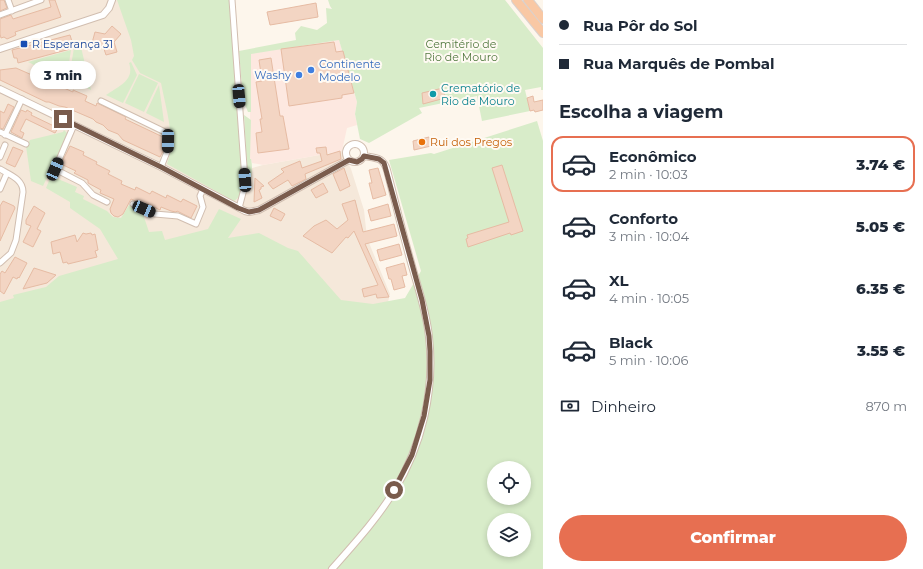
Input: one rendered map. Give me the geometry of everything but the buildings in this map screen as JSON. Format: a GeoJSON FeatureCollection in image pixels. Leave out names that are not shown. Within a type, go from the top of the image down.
{"type":"FeatureCollection","features":[{"type":"Feature","properties":{"kind":"highway"},"geometry":{"type":"LineString","coordinates":[[516,0],[543,33]]}},
{"type":"Feature","properties":{"kind":"highway"},"geometry":{"type":"LineString","coordinates":[[528,0],[543,19]]}},
{"type":"Feature","properties":{"kind":"street"},"geometry":{"type":"LineString","coordinates":[[8,0],[12,11]]}},
{"type":"Feature","properties":{"kind":"street"},"geometry":{"type":"LineString","coordinates":[[0,15],[41,0]]}},
{"type":"Feature","properties":{"kind":"street"},"geometry":{"type":"LineString","coordinates":[[0,49],[103,15],[109,8],[112,0]]}},
{"type":"Feature","properties":{"kind":"street"},"geometry":{"type":"LineString","coordinates":[[232,0],[245,180],[243,194],[238,208]]}},
{"type":"Feature","properties":{"kind":"street"},"geometry":{"type":"LineString","coordinates":[[0,89],[161,167],[238,208],[249,212],[259,210],[349,160],[357,162],[364,156]]}},
{"type":"Feature","properties":{"kind":"street"},"geometry":{"type":"LineString","coordinates":[[22,99],[3,134],[26,144]]}},
{"type":"Feature","properties":{"kind":"street"},"geometry":{"type":"LineString","coordinates":[[101,101],[167,134],[167,152],[161,167]]}},
{"type":"Feature","properties":{"kind":"street"},"geometry":{"type":"LineString","coordinates":[[74,125],[55,169],[82,183],[93,195],[107,202]]}},
{"type":"Feature","properties":{"kind":"street"},"geometry":{"type":"LineString","coordinates":[[349,160],[346,152],[349,147],[354,144],[362,147],[364,156]]}},
{"type":"Feature","properties":{"kind":"street"},"geometry":{"type":"LineString","coordinates":[[0,157],[6,146]]}},
{"type":"Feature","properties":{"kind":"street"},"geometry":{"type":"LineString","coordinates":[[332,569],[379,512],[401,479],[419,436],[426,410],[430,380],[430,351],[426,319],[387,170],[381,160],[364,156]]}},
{"type":"Feature","properties":{"kind":"street"},"geometry":{"type":"LineString","coordinates":[[0,170],[20,182],[23,186],[15,245],[10,254],[0,263]]}},
{"type":"Feature","properties":{"kind":"street"},"geometry":{"type":"LineString","coordinates":[[0,189],[7,173]]}},
{"type":"Feature","properties":{"kind":"street"},"geometry":{"type":"LineString","coordinates":[[133,204],[155,214],[178,216],[196,224],[203,207],[200,196],[203,189]]}},
{"type":"Feature","properties":{"kind":"shaded area"},"geometry":{"type":"Polygon","coordinates":[[[0,0],[123,0],[231,174],[263,165],[342,151],[351,169],[364,210],[367,238],[390,294],[387,306],[0,385],[0,0]]]}},
{"type":"Feature","properties":{"kind":"shaded area"},"geometry":{"type":"Polygon","coordinates":[[[339,40],[357,102],[355,114],[357,125],[347,128],[342,151],[263,165],[252,163],[250,159],[250,53],[339,40]]]}},
{"type":"Feature","properties":{"kind":"green space"},"geometry":{"type":"Polygon","coordinates":[[[117,0],[230,0],[243,184],[238,198],[234,201],[167,164],[171,144],[169,124],[161,83],[140,73],[132,60],[134,56],[131,40],[117,0]]]}},
{"type":"Feature","properties":{"kind":"green space","name":"Cemitério de Rio de Mouro"},"geometry":{"type":"Polygon","coordinates":[[[328,0],[505,0],[543,48],[543,90],[541,90],[541,87],[525,90],[530,111],[482,121],[477,96],[419,108],[422,113],[369,143],[360,139],[355,114],[357,102],[339,40],[251,54],[251,112],[248,112],[243,100],[239,51],[296,40],[295,33],[301,26],[317,30],[327,23],[326,8],[332,9],[328,0]]]}},
{"type":"Feature","properties":{"kind":"green space"},"geometry":{"type":"Polygon","coordinates":[[[81,47],[91,90],[73,81],[71,84],[68,83],[74,48],[81,47]]]}},
{"type":"Feature","properties":{"kind":"green space"},"geometry":{"type":"Polygon","coordinates":[[[71,50],[66,82],[28,62],[71,50]]]}},
{"type":"Feature","properties":{"kind":"green space"},"geometry":{"type":"Polygon","coordinates":[[[131,62],[137,75],[123,103],[106,95],[125,82],[130,74],[129,63],[131,62]]]}},
{"type":"Feature","properties":{"kind":"green space"},"geometry":{"type":"Polygon","coordinates":[[[139,74],[158,83],[144,112],[125,103],[139,74]]]}},
{"type":"Feature","properties":{"kind":"green space"},"geometry":{"type":"Polygon","coordinates":[[[159,85],[164,122],[146,113],[159,85]]]}},
{"type":"Feature","properties":{"kind":"green space"},"geometry":{"type":"Polygon","coordinates":[[[244,115],[251,120],[250,159],[252,169],[248,186],[244,115]]]}},
{"type":"Feature","properties":{"kind":"green space"},"geometry":{"type":"Polygon","coordinates":[[[537,121],[543,141],[543,569],[0,569],[0,302],[14,298],[13,295],[46,287],[59,276],[118,259],[100,229],[70,208],[70,202],[46,188],[51,176],[77,187],[75,192],[84,196],[83,199],[107,211],[113,217],[121,218],[129,205],[142,211],[149,232],[162,231],[165,240],[208,229],[219,209],[241,219],[228,238],[259,233],[288,248],[298,251],[341,300],[373,304],[405,298],[421,271],[389,160],[431,153],[434,154],[537,121]]]}},
{"type":"Feature","properties":{"kind":"green space"},"geometry":{"type":"Polygon","coordinates":[[[64,130],[68,134],[43,186],[31,181],[26,146],[30,140],[63,132],[64,130]]]}},
{"type":"Feature","properties":{"kind":"place","name":"R Esperança 31"},"geometry":{"type":"Point","coordinates":[24,44]}},
{"type":"Feature","properties":{"kind":"place","name":"Continente Modelo"},"geometry":{"type":"Point","coordinates":[311,70]}},
{"type":"Feature","properties":{"kind":"place","name":"Washy"},"geometry":{"type":"Point","coordinates":[299,75]}},
{"type":"Feature","properties":{"kind":"place","name":"Crematório de Rio de Mouro"},"geometry":{"type":"Point","coordinates":[433,94]}},
{"type":"Feature","properties":{"kind":"place","name":"Rui dos Pregos"},"geometry":{"type":"Point","coordinates":[422,142]}},
{"type":"Feature","properties":{"kind":"route"},"geometry":{"type":"LineString","coordinates":[[63,119],[161,167],[238,208],[249,212],[259,210],[349,160],[357,162],[364,156],[379,159],[385,164],[422,300],[429,336],[430,351],[430,380],[428,397],[419,436],[407,467],[394,490]]}}]}
